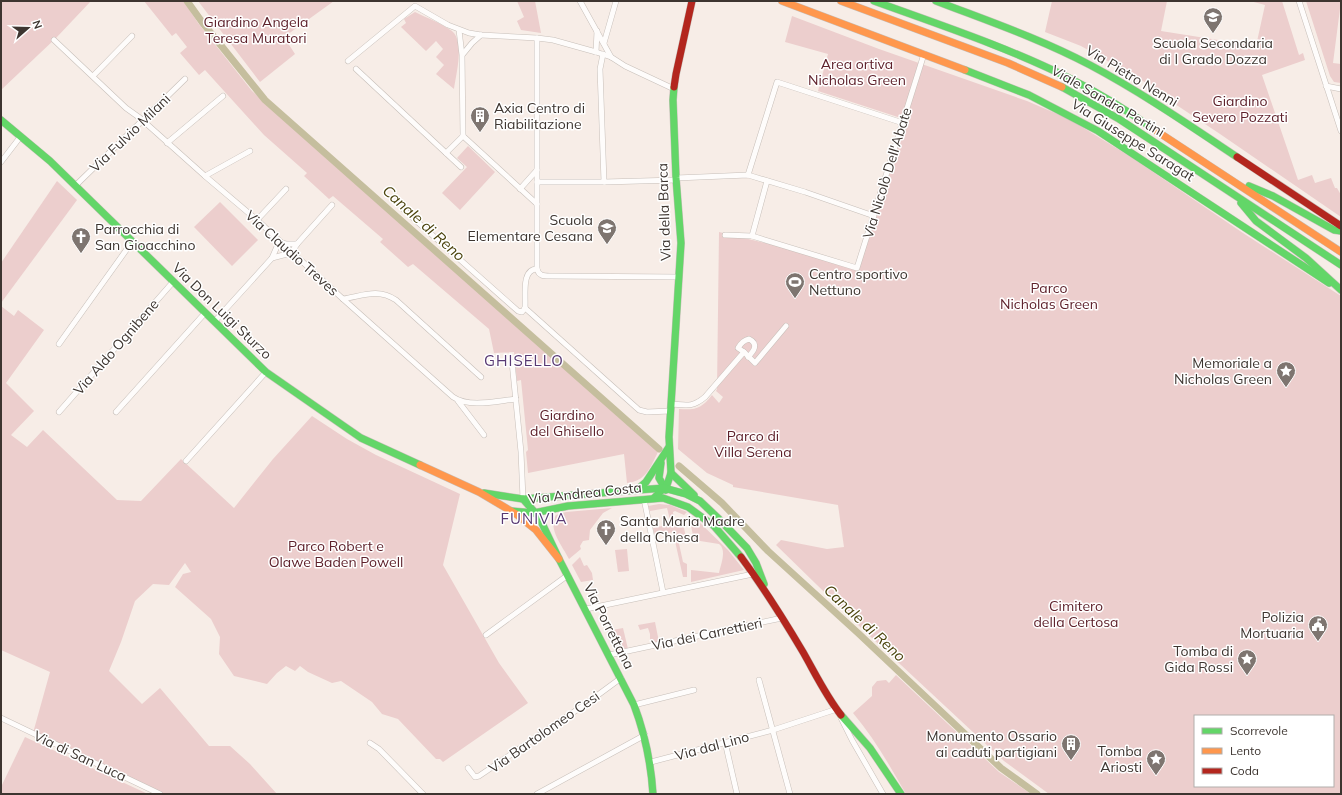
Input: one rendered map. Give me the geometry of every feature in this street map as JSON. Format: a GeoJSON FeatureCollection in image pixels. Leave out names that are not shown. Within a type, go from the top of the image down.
{"type":"FeatureCollection","features":[{"type":"Feature","properties":{"kind":"main road","name":"Via della Barca"},"geometry":{"type":"LineString","coordinates":[[654,498],[669,481],[671,473],[669,447],[670,408],[680,236],[673,114],[674,89],[692,1]]}},
{"type":"Feature","properties":{"kind":"main road","name":"Via Giuseppe Saragat"},"geometry":{"type":"LineString","coordinates":[[782,1],[1029,95],[1063,112],[1098,131],[1341,290]]}},
{"type":"Feature","properties":{"kind":"main road","name":"Viale Sandro Pertini"},"geometry":{"type":"LineString","coordinates":[[841,1],[1008,63],[1064,88],[1119,119],[1341,265]]}},
{"type":"Feature","properties":{"kind":"main road","name":"Viale Sandro Pertini"},"geometry":{"type":"LineString","coordinates":[[874,1],[1029,60],[1069,78],[1113,102],[1341,252]]}},
{"type":"Feature","properties":{"kind":"main road","name":"Via Pietro Nenni"},"geometry":{"type":"LineString","coordinates":[[936,1],[1028,35],[1089,64],[1122,82],[1341,226]]}},
{"type":"Feature","properties":{"kind":"main road"},"geometry":{"type":"LineString","coordinates":[[1,120],[22,136]]}},
{"type":"Feature","properties":{"kind":"main road","name":"Via Don Luigi Sturzo"},"geometry":{"type":"LineString","coordinates":[[22,136],[50,161],[266,372],[361,438],[479,492],[509,510]]}},
{"type":"Feature","properties":{"kind":"main road"},"geometry":{"type":"LineString","coordinates":[[1232,180],[1273,196],[1334,230],[1341,231]]}},
{"type":"Feature","properties":{"kind":"main road"},"geometry":{"type":"LineString","coordinates":[[1232,194],[1256,221],[1306,258],[1341,290]]}},
{"type":"Feature","properties":{"kind":"main road","name":"Via della Barca"},"geometry":{"type":"LineString","coordinates":[[638,490],[646,482],[669,447]]}},
{"type":"Feature","properties":{"kind":"main road","name":"Via della Barca"},"geometry":{"type":"LineString","coordinates":[[662,459],[658,478],[672,499]]}},
{"type":"Feature","properties":{"kind":"main road"},"geometry":{"type":"LineString","coordinates":[[671,473],[700,501]]}},
{"type":"Feature","properties":{"kind":"main road","name":"Via Andrea Costa"},"geometry":{"type":"LineString","coordinates":[[523,499],[664,488],[686,494],[700,501],[747,548],[756,563],[768,594]]}},
{"type":"Feature","properties":{"kind":"main road","name":"Via Don Luigi Sturzo"},"geometry":{"type":"LineString","coordinates":[[479,492],[523,499]]}},
{"type":"Feature","properties":{"kind":"main road","name":"Via Andrea Costa"},"geometry":{"type":"LineString","coordinates":[[509,510],[529,514],[568,506],[654,498],[672,499],[688,505],[736,550],[768,594],[837,710],[876,755],[900,793]]}},
{"type":"Feature","properties":{"kind":"main road","name":"Via Porrettana"},"geometry":{"type":"LineString","coordinates":[[523,499],[537,513],[544,524],[559,559],[634,704],[645,735],[651,762],[653,794]]}},
{"type":"Feature","properties":{"kind":"main road","name":"Via Porrettana"},"geometry":{"type":"LineString","coordinates":[[509,510],[526,521],[536,530],[559,559]]}},
{"type":"Feature","properties":{"kind":"street"},"geometry":{"type":"LineString","coordinates":[[580,1],[598,30],[611,57]]}},
{"type":"Feature","properties":{"kind":"street"},"geometry":{"type":"LineString","coordinates":[[604,43],[616,1]]}},
{"type":"Feature","properties":{"kind":"street"},"geometry":{"type":"LineString","coordinates":[[1299,1],[1341,131]]}},
{"type":"Feature","properties":{"kind":"street"},"geometry":{"type":"LineString","coordinates":[[348,61],[415,6],[459,30],[481,35],[553,40],[603,54],[674,89]]}},
{"type":"Feature","properties":{"kind":"street"},"geometry":{"type":"LineString","coordinates":[[598,30],[603,31],[609,27]]}},
{"type":"Feature","properties":{"kind":"street"},"geometry":{"type":"LineString","coordinates":[[446,153],[463,136],[462,55],[459,30]]}},
{"type":"Feature","properties":{"kind":"street"},"geometry":{"type":"LineString","coordinates":[[596,52],[598,30]]}},
{"type":"Feature","properties":{"kind":"street"},"geometry":{"type":"LineString","coordinates":[[462,55],[481,35]]}},
{"type":"Feature","properties":{"kind":"street"},"geometry":{"type":"LineString","coordinates":[[93,76],[132,36]]}},
{"type":"Feature","properties":{"kind":"street"},"geometry":{"type":"LineString","coordinates":[[537,38],[537,269],[541,275],[550,276],[678,277]]}},
{"type":"Feature","properties":{"kind":"street","name":"Via Claudio Treves"},"geometry":{"type":"LineString","coordinates":[[54,40],[126,108],[142,120],[257,220],[343,300],[458,400],[484,435]]}},
{"type":"Feature","properties":{"kind":"street"},"geometry":{"type":"LineString","coordinates":[[603,54],[600,68],[604,182]]}},
{"type":"Feature","properties":{"kind":"street","name":"Via Nicolò Dell'Abate"},"geometry":{"type":"LineString","coordinates":[[752,236],[857,268],[924,54]]}},
{"type":"Feature","properties":{"kind":"street"},"geometry":{"type":"LineString","coordinates":[[356,69],[461,167]]}},
{"type":"Feature","properties":{"kind":"street","name":"Via Fulvio Milani"},"geometry":{"type":"LineString","coordinates":[[75,186],[185,79]]}},
{"type":"Feature","properties":{"kind":"street"},"geometry":{"type":"LineString","coordinates":[[748,175],[777,82],[903,123]]}},
{"type":"Feature","properties":{"kind":"street"},"geometry":{"type":"LineString","coordinates":[[1326,86],[1341,88]]}},
{"type":"Feature","properties":{"kind":"street"},"geometry":{"type":"LineString","coordinates":[[167,143],[223,96]]}},
{"type":"Feature","properties":{"kind":"street"},"geometry":{"type":"LineString","coordinates":[[1,162],[22,136]]}},
{"type":"Feature","properties":{"kind":"street"},"geometry":{"type":"LineString","coordinates":[[463,136],[537,204]]}},
{"type":"Feature","properties":{"kind":"street"},"geometry":{"type":"LineString","coordinates":[[205,176],[250,151]]}},
{"type":"Feature","properties":{"kind":"street"},"geometry":{"type":"LineString","coordinates":[[520,189],[537,170]]}},
{"type":"Feature","properties":{"kind":"street"},"geometry":{"type":"LineString","coordinates":[[538,182],[604,182],[748,175],[874,216]]}},
{"type":"Feature","properties":{"kind":"street"},"geometry":{"type":"LineString","coordinates":[[725,235],[752,236],[767,181]]}},
{"type":"Feature","properties":{"kind":"street"},"geometry":{"type":"LineString","coordinates":[[257,220],[286,189]]}},
{"type":"Feature","properties":{"kind":"street"},"geometry":{"type":"LineString","coordinates":[[272,258],[291,253],[297,244],[332,205]]}},
{"type":"Feature","properties":{"kind":"street"},"geometry":{"type":"LineString","coordinates":[[404,210],[519,312],[524,312],[525,308],[526,277],[530,271],[537,269]]}},
{"type":"Feature","properties":{"kind":"street"},"geometry":{"type":"LineString","coordinates":[[59,344],[132,242]]}},
{"type":"Feature","properties":{"kind":"street"},"geometry":{"type":"LineString","coordinates":[[214,322],[272,258],[280,242],[286,244],[297,244]]}},
{"type":"Feature","properties":{"kind":"street","name":"Via Aldo Ognibene"},"geometry":{"type":"LineString","coordinates":[[59,412],[173,282]]}},
{"type":"Feature","properties":{"kind":"street"},"geometry":{"type":"LineString","coordinates":[[343,300],[379,292],[388,295],[396,300],[481,377]]}},
{"type":"Feature","properties":{"kind":"street"},"geometry":{"type":"LineString","coordinates":[[525,308],[639,410],[647,412],[698,403],[744,352]]}},
{"type":"Feature","properties":{"kind":"street"},"geometry":{"type":"LineString","coordinates":[[116,412],[205,313]]}},
{"type":"Feature","properties":{"kind":"street"},"geometry":{"type":"LineString","coordinates":[[748,357],[755,349],[755,345],[754,342],[749,339],[746,340],[738,348],[744,352],[748,357],[755,363],[786,326]]}},
{"type":"Feature","properties":{"kind":"street"},"geometry":{"type":"LineString","coordinates":[[512,362],[522,460],[523,499]]}},
{"type":"Feature","properties":{"kind":"street","name":"Via Don Luigi Sturzo"},"geometry":{"type":"LineString","coordinates":[[186,461],[266,372]]}},
{"type":"Feature","properties":{"kind":"street"},"geometry":{"type":"LineString","coordinates":[[458,400],[471,403],[516,399]]}},
{"type":"Feature","properties":{"kind":"street"},"geometry":{"type":"LineString","coordinates":[[644,499],[663,592]]}},
{"type":"Feature","properties":{"kind":"street"},"geometry":{"type":"LineString","coordinates":[[586,609],[753,574]]}},
{"type":"Feature","properties":{"kind":"street"},"geometry":{"type":"LineString","coordinates":[[486,635],[568,575]]}},
{"type":"Feature","properties":{"kind":"street","name":"Via dei Carrettieri"},"geometry":{"type":"LineString","coordinates":[[609,655],[782,618]]}},
{"type":"Feature","properties":{"kind":"street","name":"Via Bartolomeo Cesi"},"geometry":{"type":"LineString","coordinates":[[468,768],[475,777],[479,776],[587,703],[621,678]]}},
{"type":"Feature","properties":{"kind":"street"},"geometry":{"type":"LineString","coordinates":[[759,680],[790,794]]}},
{"type":"Feature","properties":{"kind":"street"},"geometry":{"type":"LineString","coordinates":[[634,704],[694,690]]}},
{"type":"Feature","properties":{"kind":"street","name":"Via dal Lino"},"geometry":{"type":"LineString","coordinates":[[651,762],[773,730],[837,710]]}},
{"type":"Feature","properties":{"kind":"street","name":"Via Andrea Costa"},"geometry":{"type":"LineString","coordinates":[[837,710],[852,740],[883,794]]}},
{"type":"Feature","properties":{"kind":"street","name":"Via di San Luca"},"geometry":{"type":"LineString","coordinates":[[1,718],[160,794]]}},
{"type":"Feature","properties":{"kind":"street"},"geometry":{"type":"LineString","coordinates":[[537,794],[645,735]]}},
{"type":"Feature","properties":{"kind":"street"},"geometry":{"type":"LineString","coordinates":[[725,742],[737,794]]}},
{"type":"Feature","properties":{"kind":"street"},"geometry":{"type":"LineString","coordinates":[[370,743],[379,748],[423,794]]}},
{"type":"Feature","properties":{"kind":"green space"},"geometry":{"type":"Polygon","coordinates":[[[1,1],[91,1],[56,38],[1,90],[1,1]]]}},
{"type":"Feature","properties":{"kind":"green space","name":"Giardino del Ghisello"},"geometry":{"type":"Polygon","coordinates":[[[144,1],[184,1],[198,23],[252,91],[571,372],[658,452],[647,473],[639,480],[627,483],[624,454],[528,473],[526,452],[528,450],[521,380],[517,381],[514,352],[494,353],[489,329],[413,264],[408,267],[380,242],[383,239],[333,196],[329,199],[304,176],[307,173],[264,135],[205,70],[199,75],[180,53],[187,47],[176,33],[172,36],[144,1]]]}},
{"type":"Feature","properties":{"kind":"green space","name":"Giardino Angela Teresa Muratori"},"geometry":{"type":"Polygon","coordinates":[[[198,1],[334,1],[284,37],[295,54],[260,82],[198,1]]]}},
{"type":"Feature","properties":{"kind":"green space"},"geometry":{"type":"Polygon","coordinates":[[[517,1],[535,1],[541,33],[521,30],[517,21],[524,17],[517,1]]]}},
{"type":"Feature","properties":{"kind":"green space","name":"Giardino Severo Pozzati"},"geometry":{"type":"Polygon","coordinates":[[[1052,1],[1167,1],[1161,31],[1256,46],[1265,5],[1250,1],[1282,1],[1299,55],[1303,53],[1305,60],[1262,75],[1298,180],[1312,175],[1315,183],[1331,178],[1335,188],[1337,188],[1341,195],[1341,217],[1143,81],[1081,46],[1045,32],[1052,1]]]}},
{"type":"Feature","properties":{"kind":"green space"},"geometry":{"type":"Polygon","coordinates":[[[1306,1],[1341,1],[1333,63],[1341,64],[1341,83],[1334,82],[1330,76],[1306,1]]]}},
{"type":"Feature","properties":{"kind":"green space"},"geometry":{"type":"Polygon","coordinates":[[[415,12],[452,31],[456,36],[459,58],[454,89],[436,74],[444,65],[436,57],[443,49],[436,41],[426,51],[401,27],[406,23],[404,19],[415,12]]]}},
{"type":"Feature","properties":{"kind":"green space"},"geometry":{"type":"Polygon","coordinates":[[[792,16],[879,49],[1027,101],[1069,119],[1131,157],[1243,233],[1341,296],[1341,794],[1049,794],[1004,761],[857,624],[776,545],[781,540],[827,549],[844,547],[838,505],[733,487],[733,485],[707,473],[678,449],[679,409],[698,408],[712,395],[719,403],[723,397],[716,391],[719,232],[819,256],[857,268],[862,276],[859,269],[907,120],[818,91],[828,54],[785,42],[792,16]]]}},
{"type":"Feature","properties":{"kind":"green space"},"geometry":{"type":"Polygon","coordinates":[[[468,146],[495,172],[460,210],[442,193],[467,167],[457,158],[468,146]]]}},
{"type":"Feature","properties":{"kind":"green space"},"geometry":{"type":"Polygon","coordinates":[[[57,181],[77,200],[1,303],[1,263],[57,181]]]}},
{"type":"Feature","properties":{"kind":"green space"},"geometry":{"type":"Polygon","coordinates":[[[220,202],[258,240],[232,266],[194,227],[220,202]]]}},
{"type":"Feature","properties":{"kind":"green space","name":"Parco Robert e Olawe Baden Powell"},"geometry":{"type":"Polygon","coordinates":[[[1,306],[14,316],[18,310],[44,330],[6,383],[34,411],[11,435],[27,447],[43,430],[117,500],[141,501],[181,459],[234,508],[273,459],[312,416],[347,439],[376,455],[460,494],[443,565],[499,663],[528,703],[443,762],[440,759],[436,759],[398,719],[382,714],[372,702],[341,681],[332,683],[308,672],[300,666],[295,671],[286,666],[267,684],[234,676],[219,654],[220,637],[211,619],[175,587],[183,574],[191,572],[185,563],[169,585],[153,584],[135,601],[109,671],[142,704],[160,688],[209,746],[230,746],[250,764],[277,794],[163,794],[33,733],[50,672],[1,650],[1,306]]]}},
{"type":"Feature","properties":{"kind":"green space"},"geometry":{"type":"Polygon","coordinates":[[[659,504],[670,505],[687,512],[684,515],[675,511],[673,512],[675,524],[683,523],[686,538],[678,539],[683,562],[687,564],[687,577],[683,577],[673,532],[655,536],[653,528],[671,524],[667,508],[650,511],[648,506],[659,504]]]}},
{"type":"Feature","properties":{"kind":"green space"},"geometry":{"type":"Polygon","coordinates":[[[612,508],[603,513],[590,530],[589,540],[583,541],[580,546],[581,549],[569,559],[553,526],[556,515],[566,512],[612,508]]]}},
{"type":"Feature","properties":{"kind":"green space"},"geometry":{"type":"Polygon","coordinates":[[[696,519],[728,550],[744,570],[691,582],[691,570],[719,573],[723,557],[723,550],[719,544],[694,540],[691,526],[696,519]]]}},
{"type":"Feature","properties":{"kind":"green space"},"geometry":{"type":"Polygon","coordinates":[[[627,549],[629,571],[618,572],[615,550],[627,549]]]}},
{"type":"Feature","properties":{"kind":"green space"},"geometry":{"type":"Polygon","coordinates":[[[580,557],[584,566],[587,565],[592,573],[593,580],[581,582],[572,565],[580,557]]]}},
{"type":"Feature","properties":{"kind":"green space"},"geometry":{"type":"Polygon","coordinates":[[[655,622],[659,642],[650,644],[650,634],[648,628],[640,630],[638,625],[655,622]]]}},
{"type":"Feature","properties":{"kind":"green space"},"geometry":{"type":"Polygon","coordinates":[[[623,628],[628,649],[617,651],[607,631],[623,628]]]}},
{"type":"Feature","properties":{"kind":"green space"},"geometry":{"type":"Polygon","coordinates":[[[896,675],[999,772],[1031,794],[906,794],[875,742],[853,713],[872,696],[872,687],[877,681],[886,680],[889,683],[896,675]]]}},
{"type":"Feature","properties":{"kind":"green space"},"geometry":{"type":"Polygon","coordinates":[[[25,737],[148,794],[1,794],[1,787],[25,737]]]}},
{"type":"Feature","properties":{"kind":"waterway","name":"Canale di Reno"},"geometry":{"type":"LineString","coordinates":[[187,1],[202,22],[265,100],[659,449]]}},
{"type":"Feature","properties":{"kind":"waterway","name":"Canale di Reno"},"geometry":{"type":"LineString","coordinates":[[679,466],[722,503],[768,551],[858,633],[1001,768],[1037,794]]}},
{"type":"Feature","properties":{"kind":"traffic: fast"},"geometry":{"type":"LineString","coordinates":[[874,1],[973,37],[1046,67],[1102,96],[1155,130]]}},
{"type":"Feature","properties":{"kind":"traffic: fast"},"geometry":{"type":"LineString","coordinates":[[936,1],[995,23],[1090,65],[1109,75],[1183,121],[1237,157]]}},
{"type":"Feature","properties":{"kind":"traffic: fast"},"geometry":{"type":"LineString","coordinates":[[965,70],[1029,95],[1098,131],[1329,283]]}},
{"type":"Feature","properties":{"kind":"traffic: fast"},"geometry":{"type":"LineString","coordinates":[[654,498],[667,485],[671,473],[669,437],[681,243],[676,178],[673,100],[674,87]]}},
{"type":"Feature","properties":{"kind":"traffic: fast"},"geometry":{"type":"LineString","coordinates":[[1062,87],[1119,119],[1341,265]]}},
{"type":"Feature","properties":{"kind":"traffic: fast"},"geometry":{"type":"LineString","coordinates":[[1,120],[50,161],[266,372],[361,438],[420,465]]}},
{"type":"Feature","properties":{"kind":"traffic: fast"},"geometry":{"type":"LineString","coordinates":[[1249,186],[1273,196],[1334,230],[1341,231]]}},
{"type":"Feature","properties":{"kind":"traffic: fast"},"geometry":{"type":"LineString","coordinates":[[1241,203],[1256,221],[1306,258],[1341,290]]}},
{"type":"Feature","properties":{"kind":"traffic: fast"},"geometry":{"type":"LineString","coordinates":[[638,489],[646,482],[669,447]]}},
{"type":"Feature","properties":{"kind":"traffic: fast"},"geometry":{"type":"LineString","coordinates":[[661,463],[659,478],[666,490]]}},
{"type":"Feature","properties":{"kind":"traffic: fast"},"geometry":{"type":"LineString","coordinates":[[671,473],[694,495]]}},
{"type":"Feature","properties":{"kind":"traffic: fast"},"geometry":{"type":"LineString","coordinates":[[523,499],[664,488],[686,494],[700,501],[747,548],[756,563],[764,584]]}},
{"type":"Feature","properties":{"kind":"traffic: fast"},"geometry":{"type":"LineString","coordinates":[[484,493],[523,499],[539,517],[634,705],[647,749],[653,794]]}},
{"type":"Feature","properties":{"kind":"traffic: fast"},"geometry":{"type":"LineString","coordinates":[[511,511],[534,513],[568,506],[663,498],[688,507],[714,526],[741,557]]}},
{"type":"Feature","properties":{"kind":"traffic: fast"},"geometry":{"type":"LineString","coordinates":[[841,715],[870,748],[901,794]]}},
{"type":"Feature","properties":{"kind":"traffic: slow"},"geometry":{"type":"LineString","coordinates":[[782,1],[965,70]]}},
{"type":"Feature","properties":{"kind":"traffic: slow"},"geometry":{"type":"LineString","coordinates":[[841,1],[1008,63],[1062,87]]}},
{"type":"Feature","properties":{"kind":"traffic: slow"},"geometry":{"type":"LineString","coordinates":[[1155,130],[1341,252]]}},
{"type":"Feature","properties":{"kind":"traffic: slow"},"geometry":{"type":"LineString","coordinates":[[420,465],[479,492],[516,514],[536,530],[559,559]]}},
{"type":"Feature","properties":{"kind":"traffic: jam"},"geometry":{"type":"LineString","coordinates":[[674,87],[692,1]]}},
{"type":"Feature","properties":{"kind":"traffic: jam"},"geometry":{"type":"LineString","coordinates":[[1237,157],[1341,226]]}},
{"type":"Feature","properties":{"kind":"traffic: jam"},"geometry":{"type":"LineString","coordinates":[[741,557],[781,616],[841,715]]}},
{"type":"Feature","properties":{"kind":"place","name":"Scuola Secondaria di I Grado Dozza"},"geometry":{"type":"Point","coordinates":[1213,34]}},
{"type":"Feature","properties":{"kind":"place","name":"Axia Centro di Riabilitazione"},"geometry":{"type":"Point","coordinates":[480,133]}},
{"type":"Feature","properties":{"kind":"place","name":"Scuola Elementare Cesana"},"geometry":{"type":"Point","coordinates":[607,245]}},
{"type":"Feature","properties":{"kind":"place","name":"Parrocchia di San Gioacchino"},"geometry":{"type":"Point","coordinates":[81,254]}},
{"type":"Feature","properties":{"kind":"place","name":"Centro sportivo Nettuno"},"geometry":{"type":"Point","coordinates":[795,299]}},
{"type":"Feature","properties":{"kind":"place","name":"Memoriale a Nicholas Green"},"geometry":{"type":"Point","coordinates":[1286,388]}},
{"type":"Feature","properties":{"kind":"place","name":"Santa Maria Madre della Chiesa"},"geometry":{"type":"Point","coordinates":[606,546]}},
{"type":"Feature","properties":{"kind":"place","name":"Polizia Mortuaria"},"geometry":{"type":"Point","coordinates":[1318,642]}},
{"type":"Feature","properties":{"kind":"place","name":"Tomba di Gida Rossi"},"geometry":{"type":"Point","coordinates":[1247,676]}},
{"type":"Feature","properties":{"kind":"place","name":"Monumento Ossario ai caduti partigiani"},"geometry":{"type":"Point","coordinates":[1071,761]}},
{"type":"Feature","properties":{"kind":"place","name":"Tomba Ariosti"},"geometry":{"type":"Point","coordinates":[1156,776]}},
{"type":"Feature","properties":{"kind":"district","name":"GHISELLO"},"geometry":{"type":"Point","coordinates":[524,360]}},
{"type":"Feature","properties":{"kind":"district","name":"FUNIVIA"},"geometry":{"type":"Point","coordinates":[534,518]}},
{"type":"Feature","properties":{"kind":"park label","name":"Area ortiva Nicholas Green"},"geometry":{"type":"Point","coordinates":[857,72]}},
{"type":"Feature","properties":{"kind":"park label","name":"Parco Nicholas Green"},"geometry":{"type":"Point","coordinates":[1049,296]}},
{"type":"Feature","properties":{"kind":"park label","name":"Parco di Villa Serena"},"geometry":{"type":"Point","coordinates":[753,444]}},
{"type":"Feature","properties":{"kind":"park label","name":"Cimitero della Certosa"},"geometry":{"type":"Point","coordinates":[1076,614]}}]}
